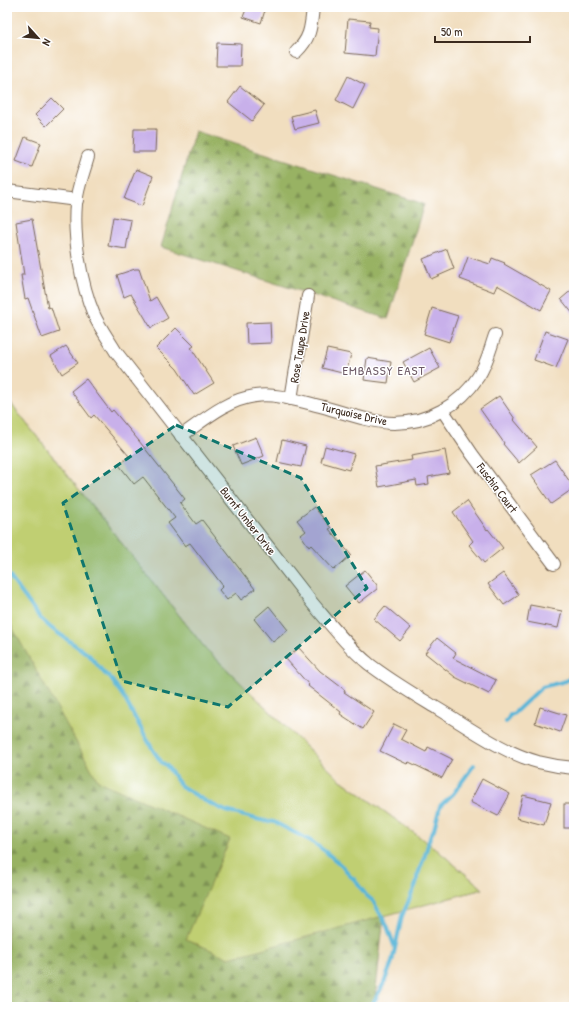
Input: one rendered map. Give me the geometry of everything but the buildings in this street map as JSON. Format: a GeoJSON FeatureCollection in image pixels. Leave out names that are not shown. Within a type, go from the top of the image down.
{"type":"FeatureCollection","features":[{"type":"Feature","properties":{"kind":"street"},"geometry":{"type":"LineString","coordinates":[[296,52],[304,44],[308,36],[311,27],[312,7]]}},
{"type":"Feature","properties":{"kind":"street","name":"Burnt Umber Drive"},"geometry":{"type":"LineString","coordinates":[[88,157],[77,200],[77,246],[78,260],[94,315],[116,352],[313,604],[347,643],[369,664],[391,680],[494,743],[518,755],[537,762],[574,768]]}},
{"type":"Feature","properties":{"kind":"street"},"geometry":{"type":"LineString","coordinates":[[7,191],[77,200]]}},
{"type":"Feature","properties":{"kind":"street","name":"Rose Taupe Drive"},"geometry":{"type":"LineString","coordinates":[[291,398],[308,296]]}},
{"type":"Feature","properties":{"kind":"street","name":"Turquoise Drive"},"geometry":{"type":"LineString","coordinates":[[181,436],[223,407],[244,398],[263,395],[291,398],[378,422],[394,423],[422,419],[443,411],[457,400],[478,377],[489,354],[495,335]]}},
{"type":"Feature","properties":{"kind":"street","name":"Fuschia Court"},"geometry":{"type":"LineString","coordinates":[[443,411],[472,454],[554,564]]}},
{"type":"Feature","properties":{"kind":"highlighted area"},"geometry":{"type":"Polygon","coordinates":[[[176,425],[301,478],[367,588],[228,707],[122,681],[63,503],[176,425]]]}},
{"type":"Feature","properties":{"kind":"green space"},"geometry":{"type":"Polygon","coordinates":[[[195,131],[424,204],[388,319],[161,247],[195,131]]]}},
{"type":"Feature","properties":{"kind":"green space"},"geometry":{"type":"Polygon","coordinates":[[[7,399],[205,648],[338,778],[436,849],[483,889],[384,915],[374,1007],[7,1007],[7,399]]]}},
{"type":"Feature","properties":{"kind":"green space"},"geometry":{"type":"Polygon","coordinates":[[[7,399],[205,648],[338,778],[436,849],[483,889],[229,958],[186,939],[230,839],[98,781],[7,618],[7,399]]]}},
{"type":"Feature","properties":{"kind":"waterway"},"geometry":{"type":"LineString","coordinates":[[7,573],[40,618],[51,628],[89,655],[105,674],[109,676],[123,696],[153,750],[181,786],[205,801],[226,811],[274,822],[311,841],[326,852],[344,868],[366,895],[373,901],[387,926],[395,948]]}},
{"type":"Feature","properties":{"kind":"waterway"},"geometry":{"type":"LineString","coordinates":[[506,722],[510,715],[513,714],[542,687],[566,681],[574,675]]}},
{"type":"Feature","properties":{"kind":"waterway"},"geometry":{"type":"LineString","coordinates":[[371,1007],[384,983],[392,962],[402,916],[417,882],[417,877],[434,829],[440,806],[453,794],[474,765]]}},
{"type":"Feature","properties":{"kind":"district","name":"EMBASSY EAST"},"geometry":{"type":"Point","coordinates":[384,370]}}]}
